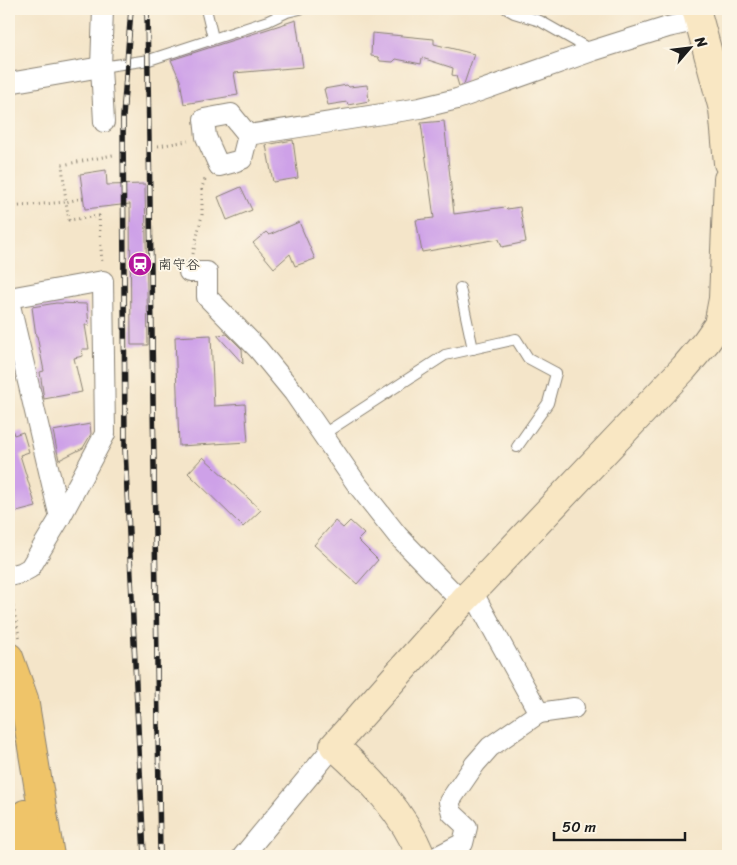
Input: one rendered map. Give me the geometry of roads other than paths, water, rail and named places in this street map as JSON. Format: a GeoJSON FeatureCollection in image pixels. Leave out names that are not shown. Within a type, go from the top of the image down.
{"type":"FeatureCollection","features":[{"type":"Feature","properties":{"kind":"highway"},"geometry":{"type":"LineString","coordinates":[[9,657],[24,699],[50,856]]}},
{"type":"Feature","properties":{"kind":"highway"},"geometry":{"type":"LineString","coordinates":[[9,719],[21,784],[30,856]]}},
{"type":"Feature","properties":{"kind":"street"},"geometry":{"type":"LineString","coordinates":[[103,9],[101,67],[104,122]]}},
{"type":"Feature","properties":{"kind":"street"},"geometry":{"type":"LineString","coordinates":[[248,134],[420,108],[456,100],[592,50],[668,27],[699,13],[723,109],[728,163]]}},
{"type":"Feature","properties":{"kind":"street"},"geometry":{"type":"LineString","coordinates":[[9,83],[101,67]]}},
{"type":"Feature","properties":{"kind":"street"},"geometry":{"type":"LineString","coordinates":[[231,114],[248,134],[242,158],[219,166],[206,137],[204,119],[231,114]]}},
{"type":"Feature","properties":{"kind":"street"},"geometry":{"type":"LineString","coordinates":[[243,856],[334,746],[467,597],[684,368],[706,342],[723,332],[728,179]]}},
{"type":"Feature","properties":{"kind":"street"},"geometry":{"type":"LineString","coordinates":[[189,272],[207,272],[207,297],[258,349],[294,393],[356,483],[398,536],[467,597],[539,713]]}},
{"type":"Feature","properties":{"kind":"street"},"geometry":{"type":"LineString","coordinates":[[9,576],[21,574],[30,568],[60,518],[105,434],[103,281],[9,299],[60,518]]}},
{"type":"Feature","properties":{"kind":"street"},"geometry":{"type":"LineString","coordinates":[[438,856],[463,843],[467,828],[452,813],[449,802],[475,764],[490,748],[539,713],[574,708]]}},
{"type":"Feature","properties":{"kind":"street"},"geometry":{"type":"LineString","coordinates":[[334,746],[361,771],[394,808],[406,826],[421,856]]}},
{"type":"Feature","properties":{"kind":"lane"},"geometry":{"type":"LineString","coordinates":[[206,9],[213,38]]}},
{"type":"Feature","properties":{"kind":"lane"},"geometry":{"type":"LineString","coordinates":[[101,67],[149,60],[300,9]]}},
{"type":"Feature","properties":{"kind":"lane"},"geometry":{"type":"LineString","coordinates":[[507,9],[540,21],[592,50]]}},
{"type":"Feature","properties":{"kind":"lane"},"geometry":{"type":"LineString","coordinates":[[460,288],[473,349]]}},
{"type":"Feature","properties":{"kind":"lane"},"geometry":{"type":"LineString","coordinates":[[322,435],[445,355],[516,339],[528,358],[556,373],[548,404],[517,447]]}},
{"type":"Feature","properties":{"kind":"railway"},"geometry":{"type":"LineString","coordinates":[[131,9],[123,117],[125,448],[144,856]]}},
{"type":"Feature","properties":{"kind":"railway"},"geometry":{"type":"LineString","coordinates":[[147,9],[160,856]]}},
{"type":"Feature","properties":{"kind":"place","name":"南守谷"},"geometry":{"type":"Point","coordinates":[140,264]}}]}
